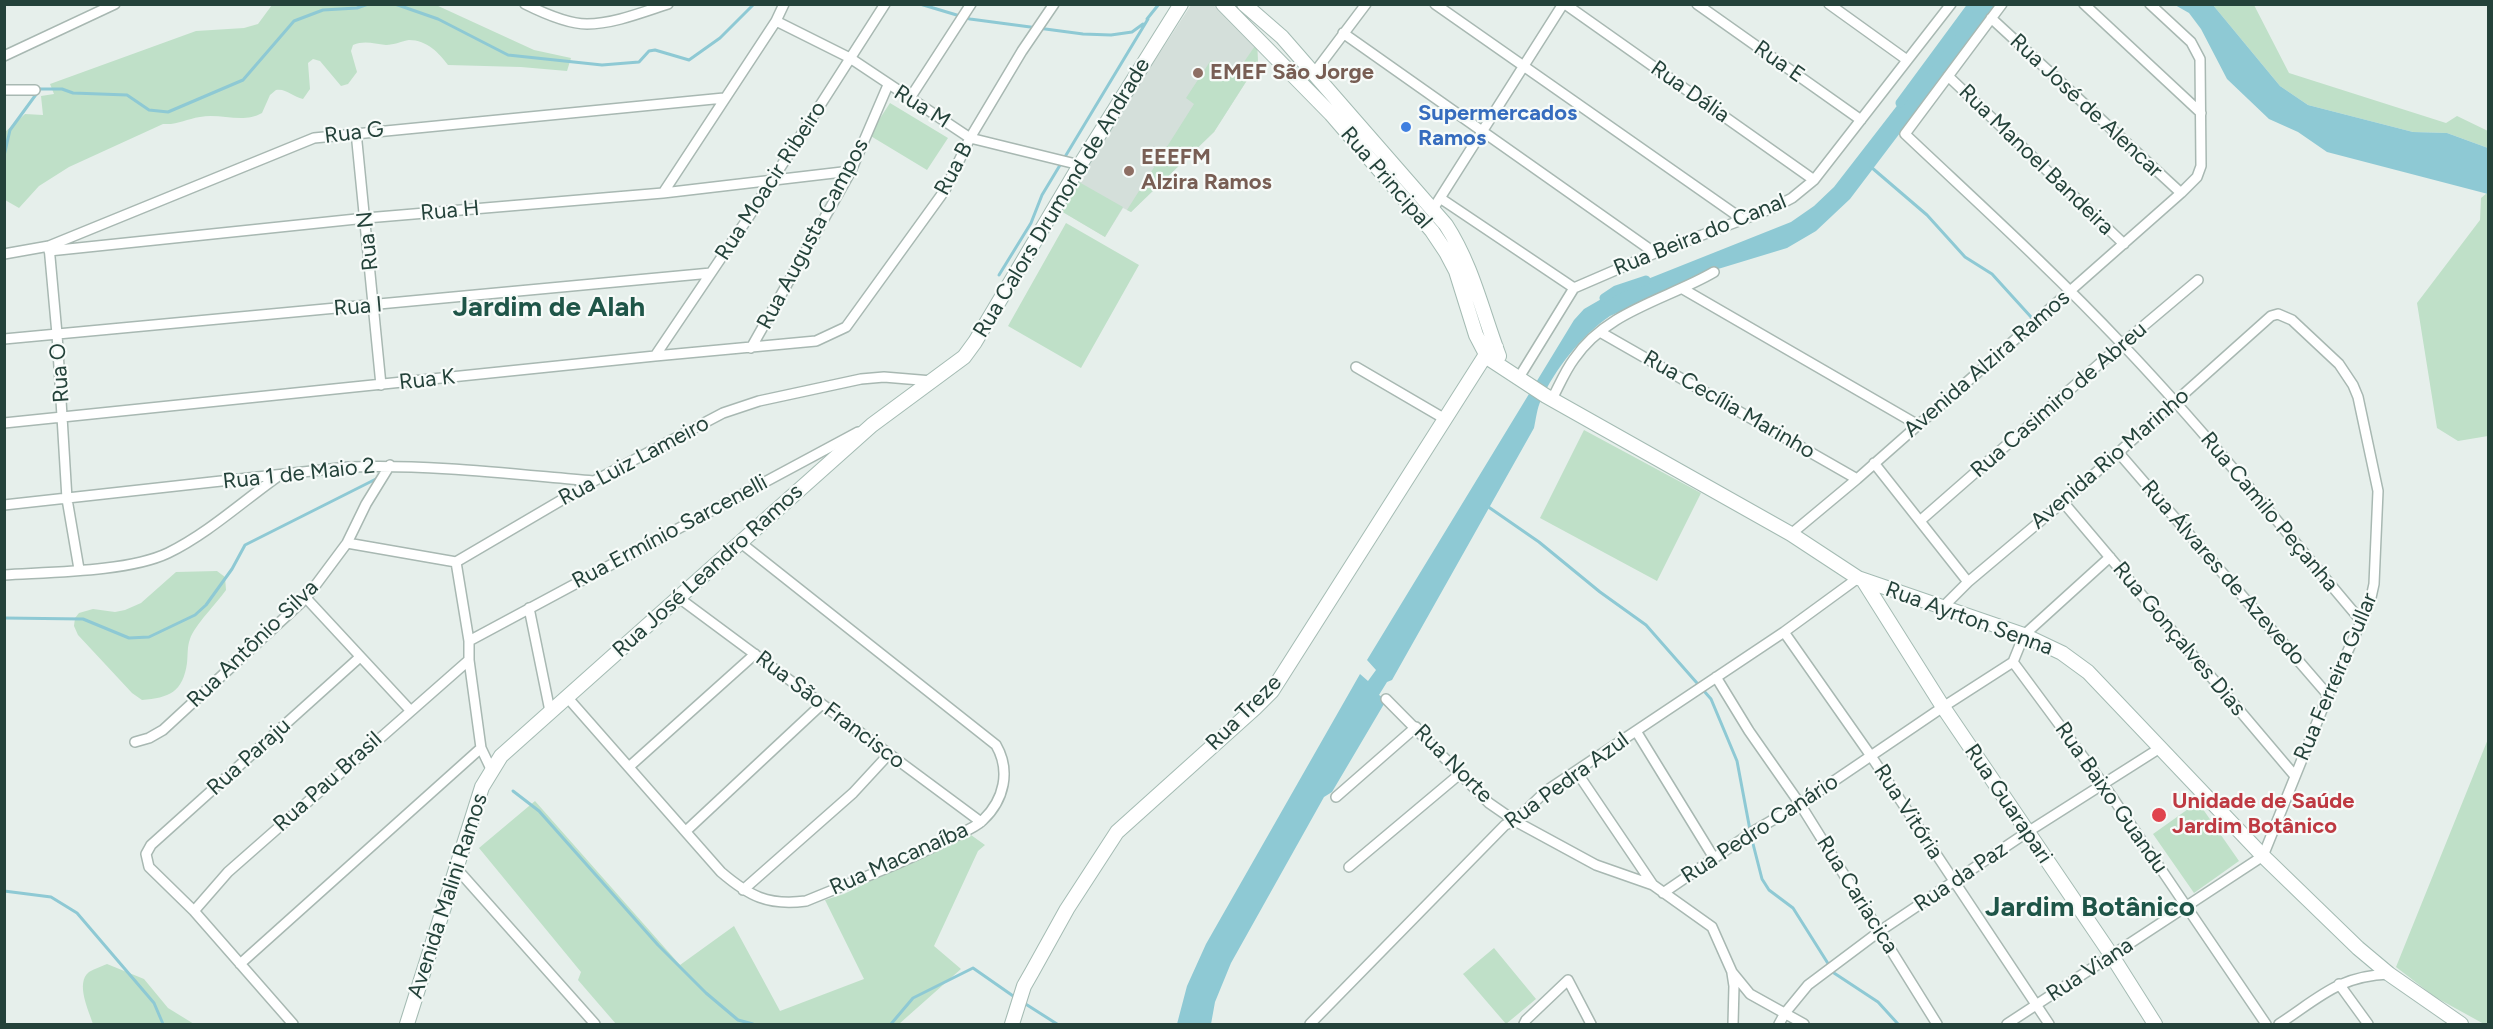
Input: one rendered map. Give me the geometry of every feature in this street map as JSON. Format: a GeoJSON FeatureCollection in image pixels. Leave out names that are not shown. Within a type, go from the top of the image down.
{"type":"FeatureCollection","features":[{"type":"Feature","properties":{"kind":"main road","name":"Rua Calors Drumond de Andrade"},"geometry":{"type":"LineString","coordinates":[[932,381],[955,365],[975,342],[1080,165],[1181,4]]}},
{"type":"Feature","properties":{"kind":"main road","name":"Rua Principal"},"geometry":{"type":"LineString","coordinates":[[1223,4],[1331,114],[1437,238],[1456,271],[1485,356]]}},
{"type":"Feature","properties":{"kind":"main road","name":"Rua Principal"},"geometry":{"type":"LineString","coordinates":[[1244,4],[1282,37],[1436,204],[1460,248],[1496,347],[1518,378]]}},
{"type":"Feature","properties":{"kind":"main road","name":"Rua Treze"},"geometry":{"type":"LineString","coordinates":[[1012,1024],[1024,986],[1067,909],[1117,832],[1272,691],[1485,356],[1496,347]]}},
{"type":"Feature","properties":{"kind":"main road"},"geometry":{"type":"LineString","coordinates":[[1485,356],[1518,378]]}},
{"type":"Feature","properties":{"kind":"main road","name":"Rua Ayrton Senna"},"geometry":{"type":"LineString","coordinates":[[1518,378],[1549,398],[1791,534],[1861,579],[2024,635],[2062,653],[2088,672],[2263,856],[2389,974],[2461,1024]]}},
{"type":"Feature","properties":{"kind":"main road","name":"Rua José Leandro Ramos"},"geometry":{"type":"LineString","coordinates":[[491,769],[512,744],[872,425],[932,381]]}},
{"type":"Feature","properties":{"kind":"main road","name":"Rua Guarapari"},"geometry":{"type":"LineString","coordinates":[[1861,579],[1942,707],[2156,1024]]}},
{"type":"Feature","properties":{"kind":"main road","name":"Avenida Malini Ramos"},"geometry":{"type":"LineString","coordinates":[[407,1024],[482,787],[491,769]]}},
{"type":"Feature","properties":{"kind":"street"},"geometry":{"type":"LineString","coordinates":[[4,56],[115,4]]}},
{"type":"Feature","properties":{"kind":"street"},"geometry":{"type":"LineString","coordinates":[[525,4],[573,23],[587,24],[636,14],[668,4]]}},
{"type":"Feature","properties":{"kind":"street"},"geometry":{"type":"LineString","coordinates":[[663,194],[776,21],[784,4]]}},
{"type":"Feature","properties":{"kind":"street","name":"Rua Moacir Ribeiro"},"geometry":{"type":"LineString","coordinates":[[655,356],[772,181],[885,4]]}},
{"type":"Feature","properties":{"kind":"street"},"geometry":{"type":"LineString","coordinates":[[910,98],[971,4]]}},
{"type":"Feature","properties":{"kind":"street","name":"Rua B"},"geometry":{"type":"LineString","coordinates":[[846,327],[945,189],[970,138],[1022,51],[1054,4]]}},
{"type":"Feature","properties":{"kind":"street"},"geometry":{"type":"LineString","coordinates":[[1314,72],[1366,4]]}},
{"type":"Feature","properties":{"kind":"street"},"geometry":{"type":"LineString","coordinates":[[1435,4],[1742,219]]}},
{"type":"Feature","properties":{"kind":"street"},"geometry":{"type":"LineString","coordinates":[[1518,378],[1574,288],[1436,204],[1564,4]]}},
{"type":"Feature","properties":{"kind":"street","name":"Rua Dália"},"geometry":{"type":"LineString","coordinates":[[1564,4],[1814,180]]}},
{"type":"Feature","properties":{"kind":"street","name":"Rua E"},"geometry":{"type":"LineString","coordinates":[[1697,4],[1861,120]]}},
{"type":"Feature","properties":{"kind":"street"},"geometry":{"type":"LineString","coordinates":[[1829,4],[1907,60]]}},
{"type":"Feature","properties":{"kind":"street","name":"Rua Beira do Canal"},"geometry":{"type":"LineString","coordinates":[[1574,288],[1792,198],[1814,180],[1951,4]]}},
{"type":"Feature","properties":{"kind":"street"},"geometry":{"type":"LineString","coordinates":[[1948,76],[2002,4]]}},
{"type":"Feature","properties":{"kind":"street"},"geometry":{"type":"LineString","coordinates":[[2084,4],[2201,113]]}},
{"type":"Feature","properties":{"kind":"street","name":"Avenida Alzira Ramos"},"geometry":{"type":"LineString","coordinates":[[1791,534],[1857,479],[2197,177],[2201,166],[2201,66],[2198,53],[2191,42],[2150,4]]}},
{"type":"Feature","properties":{"kind":"street","name":"Rua José de Alencar"},"geometry":{"type":"LineString","coordinates":[[1991,18],[2181,193]]}},
{"type":"Feature","properties":{"kind":"street","name":"Rua M"},"geometry":{"type":"LineString","coordinates":[[776,21],[850,58],[970,138],[1080,165]]}},
{"type":"Feature","properties":{"kind":"street"},"geometry":{"type":"LineString","coordinates":[[1343,33],[1655,253]]}},
{"type":"Feature","properties":{"kind":"street","name":"Rua Camilo Peçanha"},"geometry":{"type":"LineString","coordinates":[[1948,76],[1905,134],[2070,291],[2122,344],[2175,402],[2362,622]]}},
{"type":"Feature","properties":{"kind":"street","name":"Rua Manoel Bandeira"},"geometry":{"type":"LineString","coordinates":[[1948,76],[2124,244]]}},
{"type":"Feature","properties":{"kind":"street","name":"Rua Augusta Campos"},"geometry":{"type":"LineString","coordinates":[[751,348],[851,171],[888,85]]}},
{"type":"Feature","properties":{"kind":"street"},"geometry":{"type":"LineString","coordinates":[[4,90],[34,90]]}},
{"type":"Feature","properties":{"kind":"street","name":"Rua G"},"geometry":{"type":"LineString","coordinates":[[4,254],[49,249],[314,138],[356,132],[724,98]]}},
{"type":"Feature","properties":{"kind":"street","name":"Rua N"},"geometry":{"type":"LineString","coordinates":[[356,132],[381,385]]}},
{"type":"Feature","properties":{"kind":"street","name":"Rua H"},"geometry":{"type":"LineString","coordinates":[[49,249],[366,218],[663,194],[851,171]]}},
{"type":"Feature","properties":{"kind":"street","name":"Rua O"},"geometry":{"type":"LineString","coordinates":[[49,249],[63,417],[67,499],[79,569]]}},
{"type":"Feature","properties":{"kind":"street"},"geometry":{"type":"LineString","coordinates":[[1549,398],[1573,359],[1600,332],[1642,306],[1683,289],[1714,272]]}},
{"type":"Feature","properties":{"kind":"street","name":"Rua I"},"geometry":{"type":"LineString","coordinates":[[4,339],[711,273]]}},
{"type":"Feature","properties":{"kind":"street","name":"Rua Casimiro de Abreu"},"geometry":{"type":"LineString","coordinates":[[1921,520],[2198,280]]}},
{"type":"Feature","properties":{"kind":"street"},"geometry":{"type":"LineString","coordinates":[[1683,289],[1918,425]]}},
{"type":"Feature","properties":{"kind":"street","name":"Avenida Rio Marinho"},"geometry":{"type":"LineString","coordinates":[[1944,606],[1968,582],[2063,502],[2265,320],[2278,314]]}},
{"type":"Feature","properties":{"kind":"street","name":"Rua Ferreira Gullar"},"geometry":{"type":"LineString","coordinates":[[2263,856],[2328,694],[2362,622],[2374,584],[2378,490],[2358,397],[2353,385],[2339,364],[2292,320],[2278,314]]}},
{"type":"Feature","properties":{"kind":"street","name":"Rua K"},"geometry":{"type":"LineString","coordinates":[[4,423],[655,356],[816,342],[846,327]]}},
{"type":"Feature","properties":{"kind":"street","name":"Rua Cecília Marinho"},"geometry":{"type":"LineString","coordinates":[[1600,332],[1857,479]]}},
{"type":"Feature","properties":{"kind":"street"},"geometry":{"type":"LineString","coordinates":[[1356,367],[1445,419]]}},
{"type":"Feature","properties":{"kind":"street","name":"Rua Luiz Lameiro"},"geometry":{"type":"LineString","coordinates":[[456,562],[594,481],[723,413],[741,406],[861,379],[884,377],[932,381]]}},
{"type":"Feature","properties":{"kind":"street","name":"Rua Ermínio Sarcenelli"},"geometry":{"type":"LineString","coordinates":[[469,640],[872,425]]}},
{"type":"Feature","properties":{"kind":"street","name":"Rua Álvares de Azevedo"},"geometry":{"type":"LineString","coordinates":[[2118,452],[2328,694]]}},
{"type":"Feature","properties":{"kind":"street"},"geometry":{"type":"LineString","coordinates":[[1874,464],[1921,520],[1968,582]]}},
{"type":"Feature","properties":{"kind":"street","name":"Rua 1 de Maio 2"},"geometry":{"type":"LineString","coordinates":[[4,506],[348,467],[390,465],[594,481]]}},
{"type":"Feature","properties":{"kind":"street","name":"Rua Antônio Silva"},"geometry":{"type":"LineString","coordinates":[[135,742],[149,738],[163,730],[306,598],[347,543],[366,504],[390,465]]}},
{"type":"Feature","properties":{"kind":"street"},"geometry":{"type":"LineString","coordinates":[[4,575],[124,565],[167,553],[194,537],[279,475]]}},
{"type":"Feature","properties":{"kind":"street","name":"Rua Gonçalves Dias"},"geometry":{"type":"LineString","coordinates":[[2063,502],[2295,776]]}},
{"type":"Feature","properties":{"kind":"street"},"geometry":{"type":"LineString","coordinates":[[347,543],[456,562],[469,640],[469,660],[481,748],[491,769]]}},
{"type":"Feature","properties":{"kind":"street","name":"Rua Macanaíba"},"geometry":{"type":"LineString","coordinates":[[567,697],[721,872],[743,890],[777,902],[806,901],[931,849],[981,822],[994,808],[1004,787],[1005,771],[1002,756],[996,745],[741,543]]}},
{"type":"Feature","properties":{"kind":"street"},"geometry":{"type":"LineString","coordinates":[[2013,663],[2024,635],[2110,558]]}},
{"type":"Feature","properties":{"kind":"street","name":"Rua Pedra Azul"},"geometry":{"type":"LineString","coordinates":[[1310,1024],[1505,825],[1515,821],[1546,791],[1861,579]]}},
{"type":"Feature","properties":{"kind":"street"},"geometry":{"type":"LineString","coordinates":[[306,598],[410,710]]}},
{"type":"Feature","properties":{"kind":"street","name":"Rua São Francisco"},"geometry":{"type":"LineString","coordinates":[[679,598],[981,822]]}},
{"type":"Feature","properties":{"kind":"street"},"geometry":{"type":"LineString","coordinates":[[529,608],[550,711]]}},
{"type":"Feature","properties":{"kind":"street","name":"Rua Vitória"},"geometry":{"type":"LineString","coordinates":[[1784,632],[1871,756],[2049,1024]]}},
{"type":"Feature","properties":{"kind":"street"},"geometry":{"type":"LineString","coordinates":[[630,766],[755,654]]}},
{"type":"Feature","properties":{"kind":"street","name":"Rua Paraju"},"geometry":{"type":"LineString","coordinates":[[194,911],[149,867],[146,854],[151,845],[360,657]]}},
{"type":"Feature","properties":{"kind":"street","name":"Rua Pau Brasil"},"geometry":{"type":"LineString","coordinates":[[194,911],[228,872],[469,660]]}},
{"type":"Feature","properties":{"kind":"street","name":"Rua Pedro Canário"},"geometry":{"type":"LineString","coordinates":[[1663,893],[1754,831],[1800,804],[1942,707],[2013,663]]}},
{"type":"Feature","properties":{"kind":"street","name":"Rua Baixo Guandu"},"geometry":{"type":"LineString","coordinates":[[2013,663],[2104,784],[2266,1024]]}},
{"type":"Feature","properties":{"kind":"street","name":"Rua Cariacica"},"geometry":{"type":"LineString","coordinates":[[1716,677],[1749,731],[1800,804],[1937,1024]]}},
{"type":"Feature","properties":{"kind":"street","name":"Rua Norte"},"geometry":{"type":"LineString","coordinates":[[1386,699],[1489,803],[1515,821],[1596,865],[1653,885]]}},
{"type":"Feature","properties":{"kind":"street"},"geometry":{"type":"LineString","coordinates":[[686,831],[822,704]]}},
{"type":"Feature","properties":{"kind":"street"},"geometry":{"type":"LineString","coordinates":[[1336,797],[1416,727]]}},
{"type":"Feature","properties":{"kind":"street"},"geometry":{"type":"LineString","coordinates":[[1636,731],[1714,858]]}},
{"type":"Feature","properties":{"kind":"street"},"geometry":{"type":"LineString","coordinates":[[240,964],[481,748]]}},
{"type":"Feature","properties":{"kind":"street","name":"Rua da Paz"},"geometry":{"type":"LineString","coordinates":[[1779,1024],[1798,996],[1823,972],[2026,833],[2160,748]]}},
{"type":"Feature","properties":{"kind":"street"},"geometry":{"type":"LineString","coordinates":[[743,890],[853,793],[889,754]]}},
{"type":"Feature","properties":{"kind":"street"},"geometry":{"type":"LineString","coordinates":[[1576,771],[1653,885],[1712,927],[1732,972],[1750,994],[1804,1024]]}},
{"type":"Feature","properties":{"kind":"street"},"geometry":{"type":"LineString","coordinates":[[1349,867],[1461,773]]}},
{"type":"Feature","properties":{"kind":"street","name":"Rua Viana"},"geometry":{"type":"LineString","coordinates":[[2007,1024],[2263,856]]}},
{"type":"Feature","properties":{"kind":"street"},"geometry":{"type":"LineString","coordinates":[[457,869],[595,1024]]}},
{"type":"Feature","properties":{"kind":"street"},"geometry":{"type":"LineString","coordinates":[[194,911],[293,1024]]}},
{"type":"Feature","properties":{"kind":"street"},"geometry":{"type":"LineString","coordinates":[[1732,972],[1733,1024]]}},
{"type":"Feature","properties":{"kind":"street"},"geometry":{"type":"LineString","coordinates":[[2279,1024],[2339,984],[2370,975],[2389,974]]}},
{"type":"Feature","properties":{"kind":"street"},"geometry":{"type":"LineString","coordinates":[[1524,1024],[1568,980],[1591,1024]]}},
{"type":"Feature","properties":{"kind":"street"},"geometry":{"type":"LineString","coordinates":[[2339,984],[2368,1024]]}},
{"type":"Feature","properties":{"kind":"shaded area"},"geometry":{"type":"Polygon","coordinates":[[[1191,5],[1213,5],[1257,43],[1258,63],[1214,132],[1131,212],[1123,208],[1105,237],[1061,211],[1116,120],[1191,5]]]}},
{"type":"Feature","properties":{"kind":"green space"},"geometry":{"type":"Polygon","coordinates":[[[272,5],[436,5],[534,50],[571,58],[567,71],[448,65],[432,48],[421,42],[409,40],[386,45],[366,43],[353,45],[351,51],[357,72],[348,84],[341,86],[320,61],[313,59],[308,63],[310,89],[303,99],[283,90],[276,90],[270,95],[262,113],[255,116],[240,118],[208,116],[163,124],[69,167],[39,186],[19,208],[5,200],[5,132],[25,114],[43,115],[41,96],[54,94],[50,84],[196,31],[244,28],[258,24],[272,5]]]}},
{"type":"Feature","properties":{"kind":"green space"},"geometry":{"type":"Polygon","coordinates":[[[2213,5],[2254,5],[2289,73],[2446,123],[2457,116],[2488,131],[2488,148],[2447,133],[2413,132],[2308,105],[2280,86],[2213,5]]]}},
{"type":"Feature","properties":{"kind":"green space"},"geometry":{"type":"Polygon","coordinates":[[[1257,43],[1258,63],[1214,132],[1131,212],[1127,210],[1194,104],[1186,98],[1211,60],[1235,75],[1257,43]]]}},
{"type":"Feature","properties":{"kind":"green space"},"geometry":{"type":"Polygon","coordinates":[[[890,103],[948,138],[927,170],[869,135],[890,103]]]}},
{"type":"Feature","properties":{"kind":"green space"},"geometry":{"type":"Polygon","coordinates":[[[1079,182],[1123,207],[1105,237],[1061,211],[1079,182]]]}},
{"type":"Feature","properties":{"kind":"green space"},"geometry":{"type":"Polygon","coordinates":[[[2487,193],[2488,436],[2458,441],[2437,428],[2417,303],[2480,220],[2481,198],[2487,193]]]}},
{"type":"Feature","properties":{"kind":"green space"},"geometry":{"type":"Polygon","coordinates":[[[1066,223],[1139,265],[1081,368],[1008,326],[1066,223]]]}},
{"type":"Feature","properties":{"kind":"green space"},"geometry":{"type":"Polygon","coordinates":[[[1584,430],[1701,493],[1657,581],[1540,518],[1584,430]]]}},
{"type":"Feature","properties":{"kind":"green space"},"geometry":{"type":"Polygon","coordinates":[[[217,571],[225,577],[226,590],[192,634],[182,681],[173,692],[167,695],[142,700],[132,693],[78,635],[74,626],[75,618],[79,613],[93,609],[115,612],[141,603],[176,572],[217,571]]]}},
{"type":"Feature","properties":{"kind":"green space"},"geometry":{"type":"Polygon","coordinates":[[[2488,739],[2488,1024],[2484,1024],[2435,997],[2396,967],[2488,739]]]}},
{"type":"Feature","properties":{"kind":"green space"},"geometry":{"type":"Polygon","coordinates":[[[535,801],[680,965],[734,926],[780,1011],[864,979],[825,900],[844,894],[961,836],[971,835],[985,845],[978,851],[934,946],[961,969],[899,1024],[616,1024],[578,980],[581,972],[479,848],[535,801]]]}},
{"type":"Feature","properties":{"kind":"green space"},"geometry":{"type":"Polygon","coordinates":[[[2198,802],[2239,861],[2194,893],[2153,834],[2198,802]]]}},
{"type":"Feature","properties":{"kind":"green space"},"geometry":{"type":"Polygon","coordinates":[[[1494,948],[1536,999],[1506,1024],[1463,974],[1494,948]]]}},
{"type":"Feature","properties":{"kind":"green space"},"geometry":{"type":"Polygon","coordinates":[[[107,964],[144,979],[168,1008],[194,1024],[93,1024],[84,997],[83,983],[89,972],[107,964]]]}},
{"type":"Feature","properties":{"kind":"water"},"geometry":{"type":"Polygon","coordinates":[[[1975,5],[1997,5],[1850,199],[1816,231],[1787,248],[1718,269],[1610,316],[1589,333],[1570,354],[1554,376],[1541,400],[1534,428],[1392,680],[1387,682],[1379,695],[1386,699],[1384,704],[1332,792],[1324,797],[1231,963],[1215,1002],[1211,1024],[1177,1024],[1187,986],[1206,944],[1360,674],[1368,681],[1376,670],[1367,660],[1574,320],[1584,309],[1610,294],[1791,222],[1814,206],[1834,187],[1975,5]]]}},
{"type":"Feature","properties":{"kind":"water"},"geometry":{"type":"Polygon","coordinates":[[[2175,5],[2213,5],[2280,86],[2308,105],[2413,132],[2447,133],[2488,148],[2488,194],[2327,152],[2298,132],[2269,119],[2227,79],[2201,29],[2189,13],[2175,5]]]}},
{"type":"Feature","properties":{"kind":"waterway"},"geometry":{"type":"LineString","coordinates":[[4,156],[10,130],[40,89],[127,95],[149,110],[168,112],[243,80],[294,21],[323,10],[357,8],[368,4]]}},
{"type":"Feature","properties":{"kind":"waterway"},"geometry":{"type":"LineString","coordinates":[[395,4],[438,19],[508,55],[602,65],[639,62],[649,51],[655,50],[689,60],[720,38],[754,4]]}},
{"type":"Feature","properties":{"kind":"waterway"},"geometry":{"type":"LineString","coordinates":[[920,4],[970,19],[1083,34],[1111,35],[1132,32],[1143,24]]}},
{"type":"Feature","properties":{"kind":"waterway"},"geometry":{"type":"LineString","coordinates":[[1147,19],[1159,4]]}},
{"type":"Feature","properties":{"kind":"waterway"},"geometry":{"type":"LineString","coordinates":[[1900,103],[1973,4]]}},
{"type":"Feature","properties":{"kind":"waterway"},"geometry":{"type":"LineString","coordinates":[[999,275],[1031,223],[1042,195],[1148,19]]}},
{"type":"Feature","properties":{"kind":"waterway"},"geometry":{"type":"LineString","coordinates":[[1871,167],[1927,215],[1965,257],[1992,274],[2031,317]]}},
{"type":"Feature","properties":{"kind":"waterway"},"geometry":{"type":"LineString","coordinates":[[1604,298],[1616,290],[1646,280]]}},
{"type":"Feature","properties":{"kind":"waterway"},"geometry":{"type":"LineString","coordinates":[[4,618],[83,619],[129,638],[149,637],[195,615],[206,605],[232,569],[245,545],[378,478]]}},
{"type":"Feature","properties":{"kind":"waterway"},"geometry":{"type":"LineString","coordinates":[[1487,506],[1539,542],[1600,592],[1646,625],[1711,699],[1737,761],[1750,830]]}},
{"type":"Feature","properties":{"kind":"waterway"},"geometry":{"type":"LineString","coordinates":[[513,791],[539,811],[658,945],[706,993],[738,1020],[753,1024]]}},
{"type":"Feature","properties":{"kind":"waterway"},"geometry":{"type":"LineString","coordinates":[[1751,836],[1762,879],[1769,890],[1793,908],[1834,973],[1878,1002],[1898,1024]]}},
{"type":"Feature","properties":{"kind":"waterway"},"geometry":{"type":"LineString","coordinates":[[4,891],[51,897],[77,913],[154,1003],[163,1024]]}},
{"type":"Feature","properties":{"kind":"waterway"},"geometry":{"type":"LineString","coordinates":[[891,1024],[913,998],[973,968],[1016,998]]}},
{"type":"Feature","properties":{"kind":"waterway"},"geometry":{"type":"LineString","coordinates":[[1024,1003],[1057,1024]]}},
{"type":"Feature","properties":{"kind":"place","name":"EMEF São Jorge"},"geometry":{"type":"Point","coordinates":[1198,73]}},
{"type":"Feature","properties":{"kind":"place","name":"Supermercados Ramos"},"geometry":{"type":"Point","coordinates":[1406,127]}},
{"type":"Feature","properties":{"kind":"place","name":"EEEFM Alzira Ramos"},"geometry":{"type":"Point","coordinates":[1129,171]}},
{"type":"Feature","properties":{"kind":"place","name":"Unidade de Saúde Jardim Botânico"},"geometry":{"type":"Point","coordinates":[2159,815]}},
{"type":"Feature","properties":{"kind":"district","name":"Jardim de Alah"},"geometry":{"type":"Point","coordinates":[549,308]}},
{"type":"Feature","properties":{"kind":"district","name":"Jardim Botânico"},"geometry":{"type":"Point","coordinates":[2090,908]}}]}
